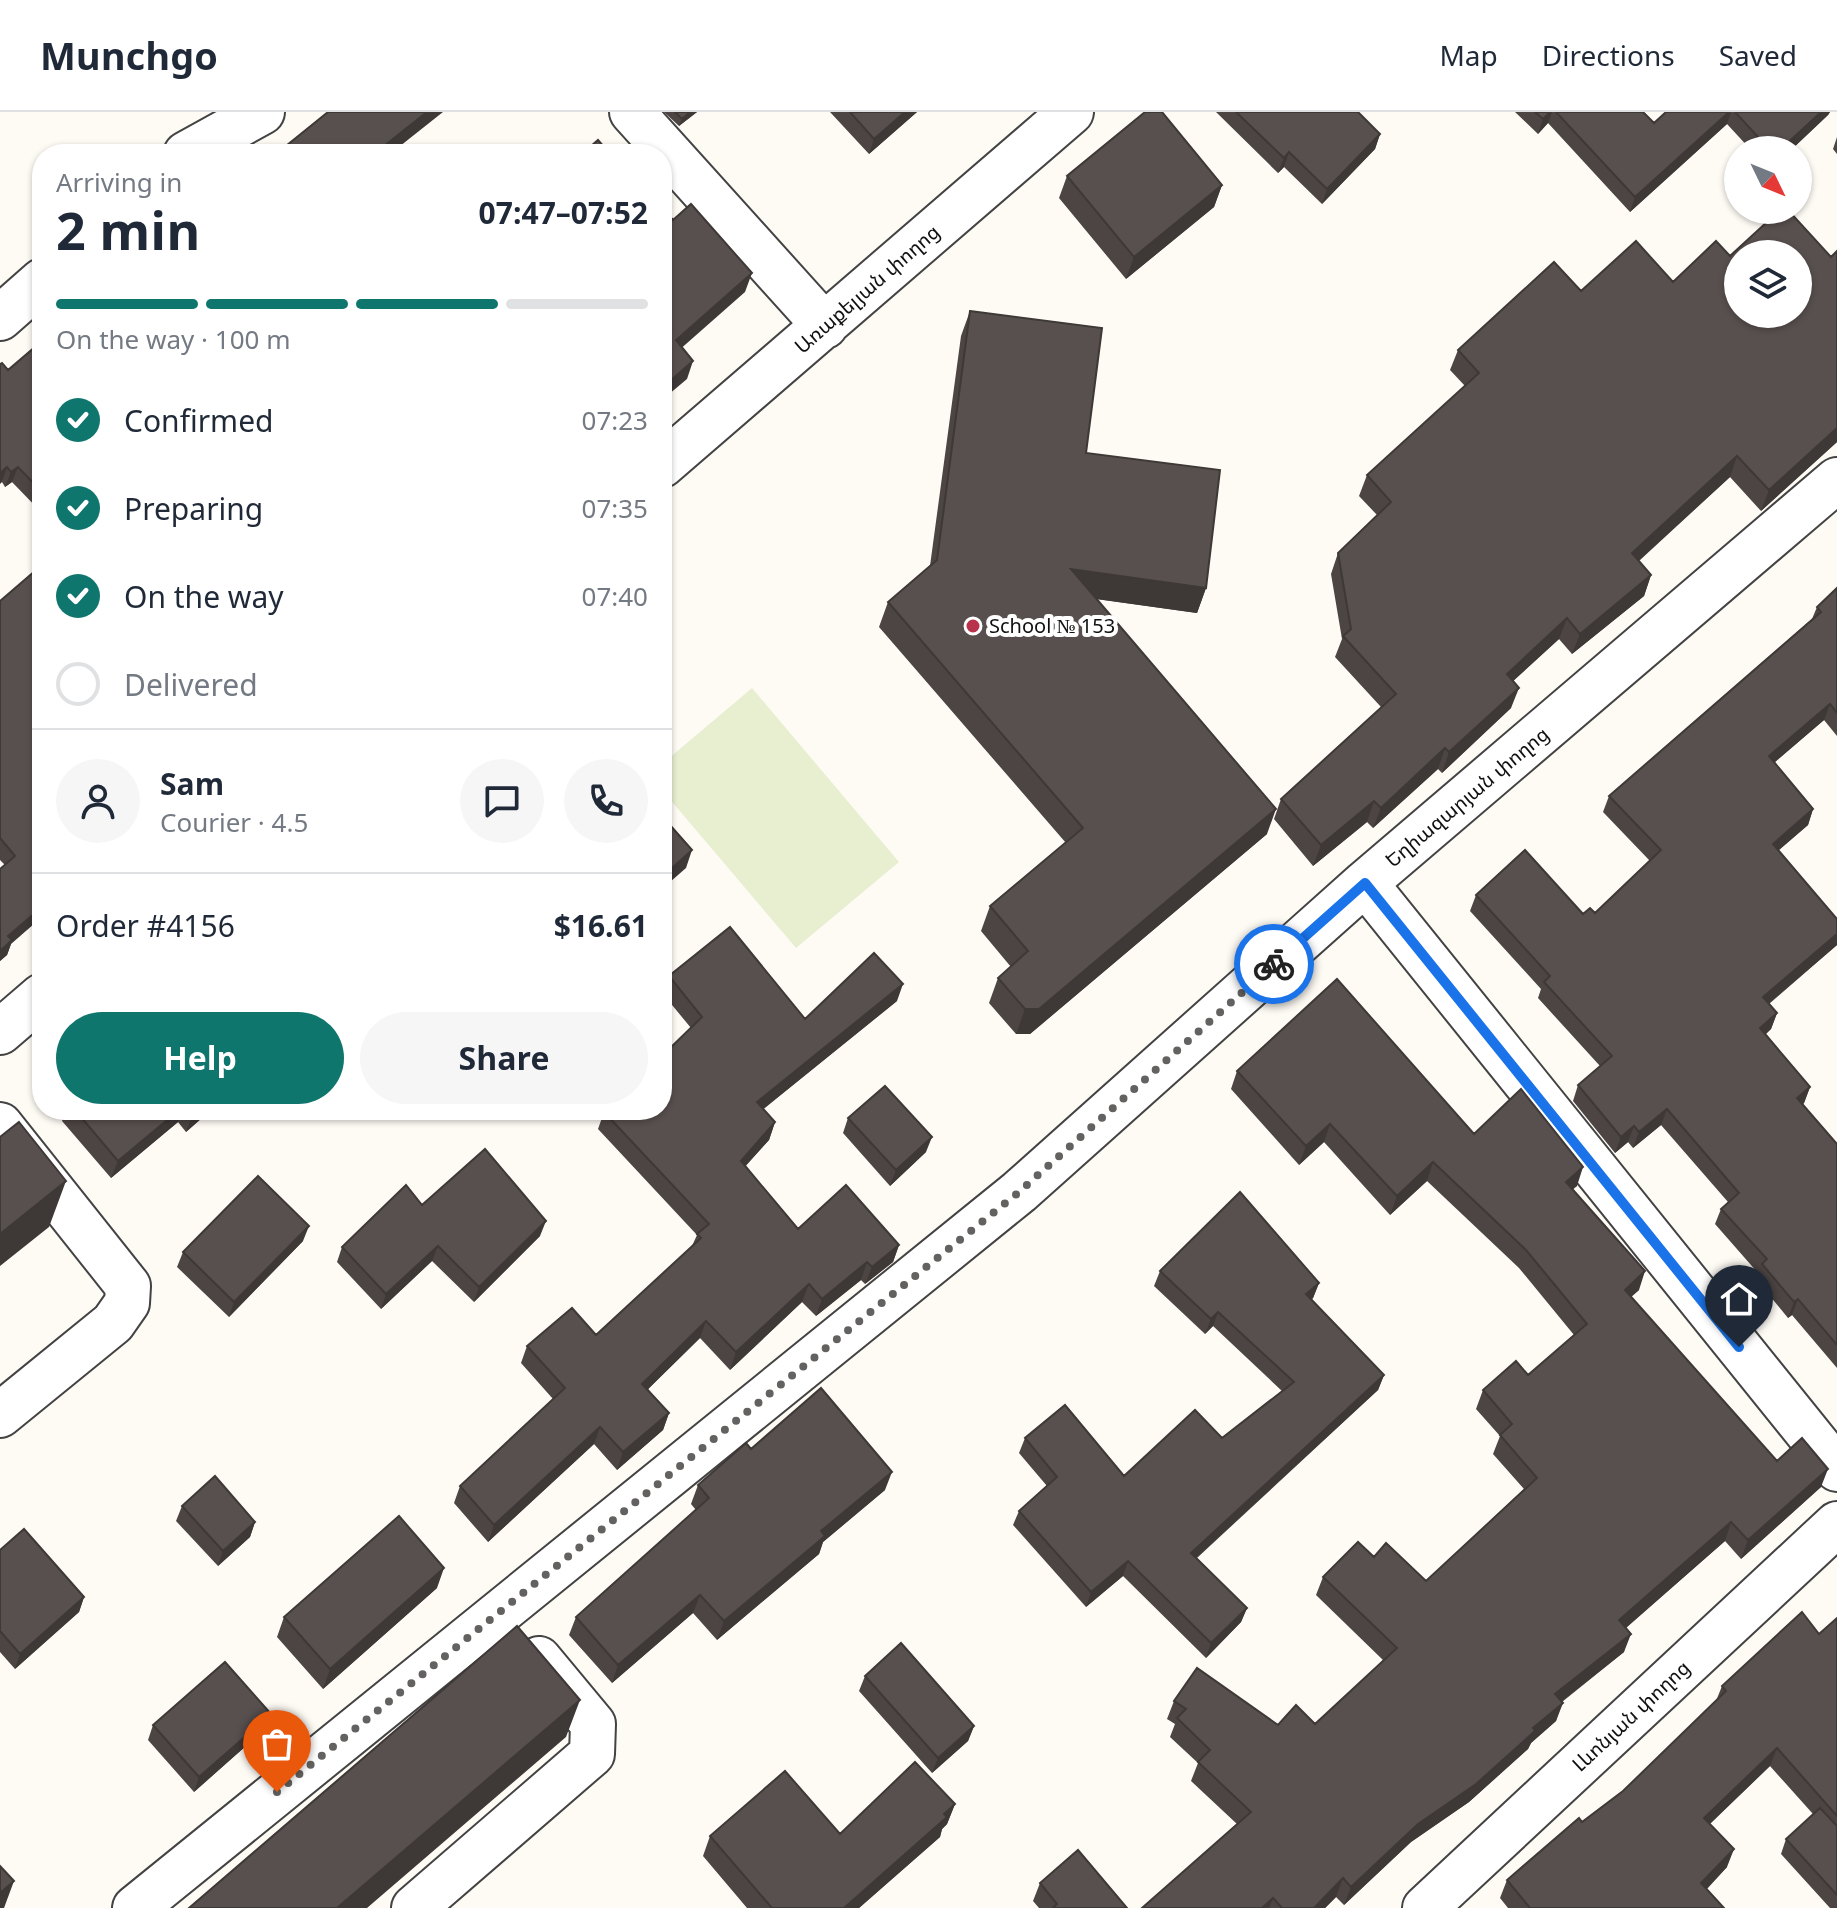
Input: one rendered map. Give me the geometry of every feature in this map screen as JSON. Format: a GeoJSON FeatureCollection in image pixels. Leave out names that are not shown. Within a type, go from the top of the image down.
{"type":"FeatureCollection","features":[{"type":"Feature","properties":{"kind":"street"},"geometry":{"type":"LineString","coordinates":[[204,144],[262,112]]}},
{"type":"Feature","properties":{"kind":"street"},"geometry":{"type":"LineString","coordinates":[[632,112],[661,144]]}},
{"type":"Feature","properties":{"kind":"street","name":"Առաքելյան փողոց"},"geometry":{"type":"LineString","coordinates":[[672,456],[1071,112]]}},
{"type":"Feature","properties":{"kind":"street"},"geometry":{"type":"LineString","coordinates":[[672,156],[825,326]]}},
{"type":"Feature","properties":{"kind":"street"},"geometry":{"type":"LineString","coordinates":[[0,318],[32,290]]}},
{"type":"Feature","properties":{"kind":"street","name":"Եղիազարյան փողոց"},"geometry":{"type":"LineString","coordinates":[[135,1908],[502,1614],[1019,1192],[1365,883],[1837,480]]}},
{"type":"Feature","properties":{"kind":"street"},"geometry":{"type":"LineString","coordinates":[[1365,883],[1837,1469]]}},
{"type":"Feature","properties":{"kind":"street"},"geometry":{"type":"LineString","coordinates":[[0,1032],[32,1005]]}},
{"type":"Feature","properties":{"kind":"street"},"geometry":{"type":"LineString","coordinates":[[0,1125],[128,1286],[127,1303],[113,1323],[0,1415]]}},
{"type":"Feature","properties":{"kind":"street","name":"Լևոնյան փողոց"},"geometry":{"type":"LineString","coordinates":[[1425,1908],[1837,1524]]}},
{"type":"Feature","properties":{"kind":"street"},"geometry":{"type":"LineString","coordinates":[[414,1908],[592,1754],[593,1724],[502,1614]]}},
{"type":"Feature","properties":{"kind":"green space"},"geometry":{"type":"Polygon","coordinates":[[[752,688],[899,862],[796,948],[672,802],[672,756],[752,688]]]}},
{"type":"Feature","properties":{"kind":"building"},"geometry":{"type":"Polygon","coordinates":[[[328,112],[427,112],[387,144],[288,144],[328,112]]]}},
{"type":"Feature","properties":{"kind":"building"},"geometry":{"type":"Polygon","coordinates":[[[675,112],[690,112],[682,119],[675,112]]]}},
{"type":"Feature","properties":{"kind":"building"},"geometry":{"type":"Polygon","coordinates":[[[850,112],[905,112],[874,139],[850,112]]]}},
{"type":"Feature","properties":{"kind":"building"},"geometry":{"type":"Polygon","coordinates":[[[1145,112],[1162,112],[1222,185],[1134,257],[1067,176],[1145,112]]]}},
{"type":"Feature","properties":{"kind":"building"},"geometry":{"type":"Polygon","coordinates":[[[1236,112],[1358,112],[1380,134],[1327,189],[1289,152],[1284,158],[1236,112]]]}},
{"type":"Feature","properties":{"kind":"building"},"geometry":{"type":"Polygon","coordinates":[[[1535,112],[1550,112],[1543,119],[1535,112]]]}},
{"type":"Feature","properties":{"kind":"building"},"geometry":{"type":"Polygon","coordinates":[[[1556,112],[1643,112],[1654,123],[1666,112],[1729,112],[1635,197],[1556,112]]]}},
{"type":"Feature","properties":{"kind":"building"},"geometry":{"type":"Polygon","coordinates":[[[1735,112],[1821,112],[1795,136],[1757,136],[1735,112]]]}},
{"type":"Feature","properties":{"kind":"building"},"geometry":{"type":"Polygon","coordinates":[[[691,204],[752,273],[676,340],[693,361],[672,379],[672,219],[691,204]]]}},
{"type":"Feature","properties":{"kind":"building"},"geometry":{"type":"Polygon","coordinates":[[[1765,224],[1801,224],[1831,257],[1837,251],[1837,428],[1769,490],[1737,456],[1632,553],[1651,575],[1580,634],[1567,618],[1507,674],[1519,688],[1449,752],[1445,748],[1381,808],[1374,801],[1321,845],[1281,799],[1396,694],[1343,636],[1351,629],[1338,553],[1391,502],[1367,475],[1479,373],[1458,350],[1554,262],[1581,291],[1636,241],[1673,282],[1716,241],[1724,250],[1724,328],[1812,328],[1812,240],[1747,240],[1765,224]]]}},
{"type":"Feature","properties":{"kind":"building"},"geometry":{"type":"Polygon","coordinates":[[[970,311],[1102,328],[1086,453],[1220,470],[1206,588],[1071,569],[1276,809],[1039,1009],[1025,1009],[998,978],[1028,951],[990,906],[1083,828],[888,602],[937,560],[970,311]]]}},
{"type":"Feature","properties":{"kind":"building"},"geometry":{"type":"Polygon","coordinates":[[[32,350],[32,482],[18,467],[11,472],[7,467],[0,473],[0,364],[8,370],[32,350]]]}},
{"type":"Feature","properties":{"kind":"building"},"geometry":{"type":"Polygon","coordinates":[[[32,574],[32,916],[8,936],[12,940],[0,951],[0,869],[15,856],[0,838],[0,601],[32,574]]]}},
{"type":"Feature","properties":{"kind":"building"},"geometry":{"type":"Polygon","coordinates":[[[1837,588],[1837,713],[1830,704],[1769,756],[1813,809],[1773,844],[1837,919],[1837,934],[1763,997],[1777,1013],[1760,1028],[1810,1087],[1797,1098],[1837,1144],[1837,1345],[1798,1299],[1794,1302],[1762,1264],[1767,1259],[1721,1209],[1739,1193],[1667,1109],[1639,1132],[1634,1126],[1621,1137],[1578,1085],[1612,1056],[1544,982],[1550,976],[1476,895],[1525,850],[1583,914],[1590,908],[1595,913],[1661,850],[1609,796],[1821,612],[1817,607],[1837,588]]]}},
{"type":"Feature","properties":{"kind":"building"},"geometry":{"type":"Polygon","coordinates":[[[672,827],[692,850],[672,868],[672,827]]]}},
{"type":"Feature","properties":{"kind":"building"},"geometry":{"type":"Polygon","coordinates":[[[730,927],[805,1019],[874,953],[903,984],[757,1102],[775,1122],[741,1161],[798,1229],[846,1185],[899,1245],[872,1267],[867,1262],[822,1299],[809,1284],[736,1352],[706,1321],[642,1384],[669,1413],[623,1452],[600,1427],[494,1525],[460,1486],[565,1388],[527,1346],[572,1308],[596,1335],[701,1238],[697,1234],[709,1224],[612,1120],[672,1120],[672,1046],[702,1017],[672,980],[672,974],[730,927]]]}},
{"type":"Feature","properties":{"kind":"building"},"geometry":{"type":"Polygon","coordinates":[[[1337,979],[1474,1134],[1521,1089],[1583,1167],[1566,1182],[1645,1271],[1625,1290],[1777,1461],[1802,1438],[1828,1469],[1748,1540],[1731,1522],[1619,1620],[1631,1634],[1555,1694],[1563,1703],[1533,1728],[1535,1731],[1476,1784],[1418,1824],[1351,1887],[1343,1878],[1314,1908],[1282,1908],[1273,1898],[1262,1908],[1142,1908],[1251,1812],[1198,1762],[1210,1750],[1177,1718],[1186,1709],[1174,1701],[1197,1668],[1278,1725],[1296,1705],[1315,1724],[1397,1648],[1323,1577],[1358,1542],[1374,1557],[1386,1543],[1426,1581],[1537,1478],[1500,1435],[1512,1424],[1483,1390],[1516,1361],[1528,1375],[1587,1324],[1526,1250],[1433,1162],[1397,1196],[1330,1124],[1306,1146],[1237,1071],[1337,979]]]}},
{"type":"Feature","properties":{"kind":"building"},"geometry":{"type":"Polygon","coordinates":[[[885,1086],[932,1137],[896,1170],[848,1118],[885,1086]]]}},
{"type":"Feature","properties":{"kind":"building"},"geometry":{"type":"Polygon","coordinates":[[[83,1120],[167,1120],[118,1161],[83,1120]]]}},
{"type":"Feature","properties":{"kind":"building"},"geometry":{"type":"Polygon","coordinates":[[[19,1122],[66,1181],[0,1234],[0,1137],[19,1122]]]}},
{"type":"Feature","properties":{"kind":"building"},"geometry":{"type":"Polygon","coordinates":[[[485,1149],[546,1221],[479,1287],[438,1246],[386,1294],[342,1247],[406,1185],[422,1205],[485,1149]]]}},
{"type":"Feature","properties":{"kind":"building"},"geometry":{"type":"Polygon","coordinates":[[[258,1176],[309,1226],[234,1302],[183,1252],[258,1176]]]}},
{"type":"Feature","properties":{"kind":"building"},"geometry":{"type":"Polygon","coordinates":[[[1240,1192],[1319,1283],[1306,1294],[1384,1375],[1191,1553],[1247,1608],[1211,1643],[1128,1561],[1091,1592],[1019,1511],[1057,1477],[1025,1438],[1065,1405],[1124,1476],[1195,1410],[1222,1438],[1294,1382],[1218,1312],[1211,1319],[1160,1271],[1240,1192]]]}},
{"type":"Feature","properties":{"kind":"building"},"geometry":{"type":"Polygon","coordinates":[[[821,1388],[892,1472],[821,1531],[825,1536],[724,1621],[700,1595],[618,1665],[576,1617],[709,1498],[698,1485],[746,1443],[751,1449],[821,1388]]]}},
{"type":"Feature","properties":{"kind":"building"},"geometry":{"type":"Polygon","coordinates":[[[215,1476],[255,1522],[223,1551],[182,1506],[215,1476]]]}},
{"type":"Feature","properties":{"kind":"building"},"geometry":{"type":"Polygon","coordinates":[[[399,1516],[444,1568],[330,1669],[284,1617],[399,1516]]]}},
{"type":"Feature","properties":{"kind":"building"},"geometry":{"type":"Polygon","coordinates":[[[24,1529],[84,1597],[20,1654],[0,1631],[0,1550],[24,1529]]]}},
{"type":"Feature","properties":{"kind":"building"},"geometry":{"type":"Polygon","coordinates":[[[1802,1612],[1819,1634],[1837,1618],[1837,1816],[1777,1748],[1704,1818],[1734,1849],[1701,1883],[1724,1908],[1530,1908],[1507,1880],[1579,1818],[1582,1822],[1623,1791],[1726,1691],[1722,1686],[1802,1612]]]}},
{"type":"Feature","properties":{"kind":"building"},"geometry":{"type":"Polygon","coordinates":[[[517,1626],[580,1700],[337,1908],[189,1908],[517,1626]]]}},
{"type":"Feature","properties":{"kind":"building"},"geometry":{"type":"Polygon","coordinates":[[[901,1643],[974,1726],[938,1758],[865,1676],[901,1643]]]}},
{"type":"Feature","properties":{"kind":"building"},"geometry":{"type":"Polygon","coordinates":[[[225,1662],[271,1714],[199,1777],[153,1725],[225,1662]]]}},
{"type":"Feature","properties":{"kind":"building"},"geometry":{"type":"Polygon","coordinates":[[[915,1762],[955,1804],[944,1814],[947,1817],[844,1908],[772,1908],[710,1836],[785,1771],[840,1834],[915,1762]]]}},
{"type":"Feature","properties":{"kind":"building"},"geometry":{"type":"Polygon","coordinates":[[[1820,1808],[1837,1826],[1837,1895],[1786,1839],[1820,1808]]]}},
{"type":"Feature","properties":{"kind":"building"},"geometry":{"type":"Polygon","coordinates":[[[1078,1850],[1127,1908],[1053,1908],[1057,1904],[1040,1883],[1078,1850]]]}},
{"type":"Feature","properties":{"kind":"building"},"geometry":{"type":"Polygon","coordinates":[[[0,1866],[14,1881],[0,1893],[0,1866]]]}},
{"type":"Feature","properties":{"kind":"way so far"},"geometry":{"type":"LineString","coordinates":[[277,1792],[502,1614],[1019,1192],[1274,964]]}},
{"type":"Feature","properties":{"kind":"place","name":"School № 153"},"geometry":{"type":"Point","coordinates":[973,626]}},
{"type":"Feature","properties":{"kind":"route"},"geometry":{"type":"LineString","coordinates":[[1274,964],[1365,883],[1739,1347]]}}]}
